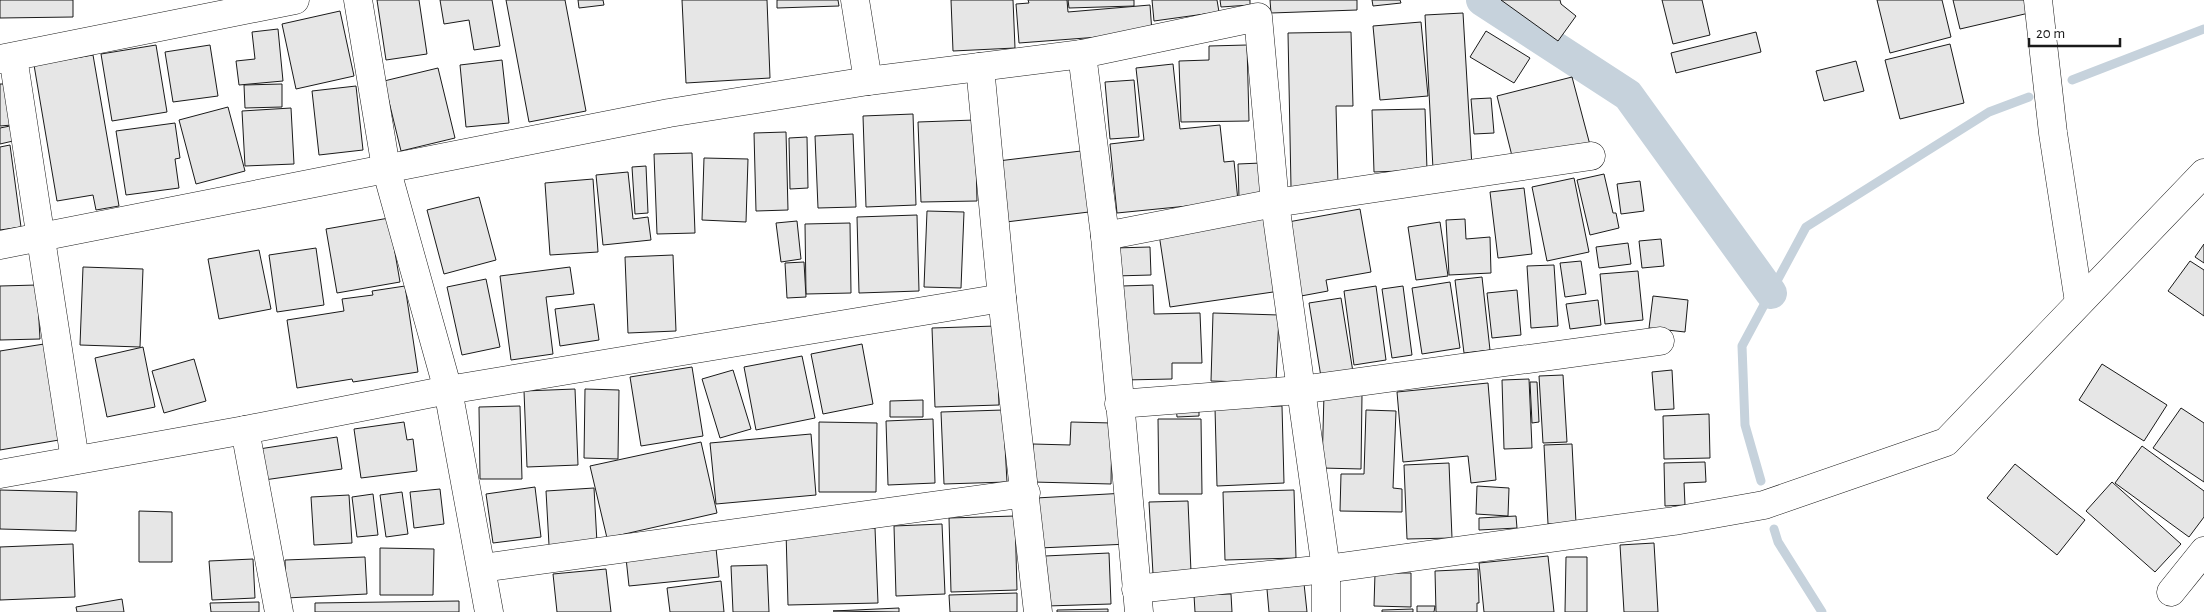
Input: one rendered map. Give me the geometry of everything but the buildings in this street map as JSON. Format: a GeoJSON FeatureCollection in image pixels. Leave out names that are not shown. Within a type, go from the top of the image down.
{"type":"FeatureCollection","features":[{"type":"Feature","properties":{"kind":"street"},"geometry":{"type":"LineString","coordinates":[[75,460],[42,236],[7,58],[295,0]]}},
{"type":"Feature","properties":{"kind":"street"},"geometry":{"type":"LineString","coordinates":[[358,0],[386,168],[448,390],[489,612]]}},
{"type":"Feature","properties":{"kind":"street"},"geometry":{"type":"LineString","coordinates":[[855,0],[868,80]]}},
{"type":"Feature","properties":{"kind":"street"},"geometry":{"type":"LineString","coordinates":[[2038,0],[2053,133],[2079,302]]}},
{"type":"Feature","properties":{"kind":"street"},"geometry":{"type":"LineString","coordinates":[[0,244],[669,113],[868,80],[1082,54],[1257,9],[1275,203],[1326,569],[1326,612]]}},
{"type":"Feature","properties":{"kind":"street"},"geometry":{"type":"LineString","coordinates":[[1082,54],[1105,236],[1138,601],[1326,569],[1674,522],[1764,505],[1946,442],[2204,173]]}},
{"type":"Feature","properties":{"kind":"street"},"geometry":{"type":"LineString","coordinates":[[980,67],[1002,298],[1026,493],[1038,612]]}},
{"type":"Feature","properties":{"kind":"street"},"geometry":{"type":"LineString","coordinates":[[1105,236],[1275,203],[1590,156]]}},
{"type":"Feature","properties":{"kind":"street"},"geometry":{"type":"LineString","coordinates":[[0,474],[244,430],[448,390],[1002,298]]}},
{"type":"Feature","properties":{"kind":"street"},"geometry":{"type":"LineString","coordinates":[[1119,404],[1300,390],[1660,341]]}},
{"type":"Feature","properties":{"kind":"street"},"geometry":{"type":"LineString","coordinates":[[244,430],[279,612]]}},
{"type":"Feature","properties":{"kind":"street"},"geometry":{"type":"LineString","coordinates":[[482,568],[1026,493]]}},
{"type":"Feature","properties":{"kind":"street"},"geometry":{"type":"LineString","coordinates":[[2171,592],[2204,551]]}},
{"type":"Feature","properties":{"kind":"waterway"},"geometry":{"type":"LineString","coordinates":[[1482,0],[1628,95],[1771,293]]}},
{"type":"Feature","properties":{"kind":"waterway"},"geometry":{"type":"LineString","coordinates":[[2072,80],[2204,29]]}},
{"type":"Feature","properties":{"kind":"waterway"},"geometry":{"type":"LineString","coordinates":[[1761,481],[1745,425],[1742,346],[1806,227],[1989,112],[2029,97]]}},
{"type":"Feature","properties":{"kind":"waterway"},"geometry":{"type":"LineString","coordinates":[[1774,529],[1778,542],[1822,612]]}}]}
